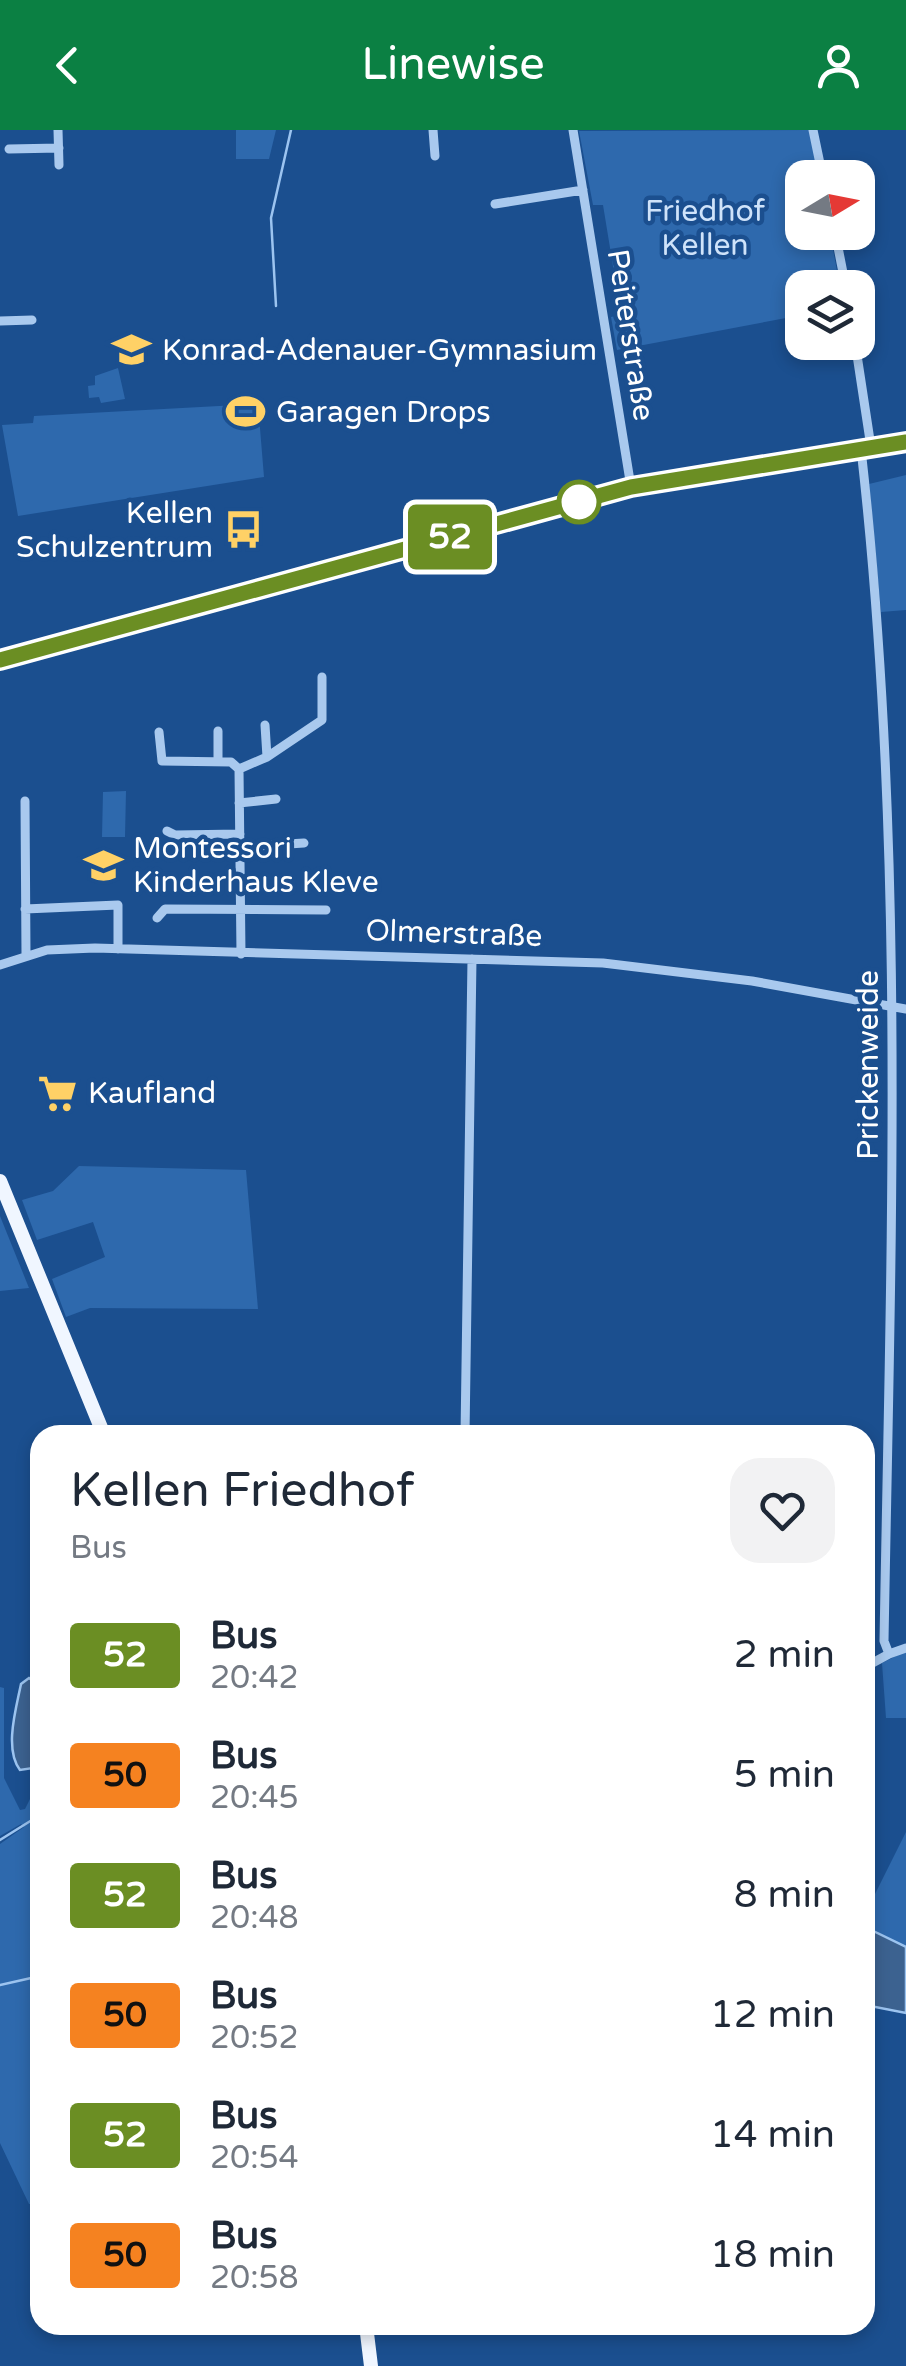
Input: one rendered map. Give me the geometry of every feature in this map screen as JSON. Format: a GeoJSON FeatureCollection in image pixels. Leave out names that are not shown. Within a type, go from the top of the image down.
{"type":"FeatureCollection","features":[{"type":"Feature","properties":{"kind":"main road"},"geometry":{"type":"LineString","coordinates":[[0,660],[631,487],[906,442]]}},
{"type":"Feature","properties":{"kind":"main road"},"geometry":{"type":"LineString","coordinates":[[0,1181],[100,1425]]}},
{"type":"Feature","properties":{"kind":"main road"},"geometry":{"type":"LineString","coordinates":[[367,2335],[372,2366]]}},
{"type":"Feature","properties":{"kind":"street"},"geometry":{"type":"LineString","coordinates":[[58,130],[59,164]]}},
{"type":"Feature","properties":{"kind":"street"},"geometry":{"type":"LineString","coordinates":[[433,130],[436,156]]}},
{"type":"Feature","properties":{"kind":"street","name":"Peiterstraße"},"geometry":{"type":"LineString","coordinates":[[574,130],[631,487]]}},
{"type":"Feature","properties":{"kind":"street"},"geometry":{"type":"LineString","coordinates":[[814,130],[820,160]]}},
{"type":"Feature","properties":{"kind":"street"},"geometry":{"type":"LineString","coordinates":[[9,150],[59,148]]}},
{"type":"Feature","properties":{"kind":"street"},"geometry":{"type":"LineString","coordinates":[[495,204],[584,190]]}},
{"type":"Feature","properties":{"kind":"street"},"geometry":{"type":"LineString","coordinates":[[0,321],[32,320]]}},
{"type":"Feature","properties":{"kind":"street","name":"Prickenweide"},"geometry":{"type":"LineString","coordinates":[[857,360],[889,744],[893,1007],[884,1641],[889,1654]]}},
{"type":"Feature","properties":{"kind":"street"},"geometry":{"type":"LineString","coordinates":[[239,769],[266,757],[322,720],[322,676]]}},
{"type":"Feature","properties":{"kind":"street"},"geometry":{"type":"LineString","coordinates":[[265,726],[266,757]]}},
{"type":"Feature","properties":{"kind":"street"},"geometry":{"type":"LineString","coordinates":[[218,731],[218,762]]}},
{"type":"Feature","properties":{"kind":"street"},"geometry":{"type":"LineString","coordinates":[[159,732],[162,761],[231,762],[239,769],[242,954]]}},
{"type":"Feature","properties":{"kind":"street"},"geometry":{"type":"LineString","coordinates":[[239,803],[276,799]]}},
{"type":"Feature","properties":{"kind":"street"},"geometry":{"type":"LineString","coordinates":[[25,800],[26,955]]}},
{"type":"Feature","properties":{"kind":"street"},"geometry":{"type":"LineString","coordinates":[[167,831],[175,835],[240,834]]}},
{"type":"Feature","properties":{"kind":"street"},"geometry":{"type":"LineString","coordinates":[[240,847],[304,844]]}},
{"type":"Feature","properties":{"kind":"street"},"geometry":{"type":"LineString","coordinates":[[25,909],[118,905],[118,949]]}},
{"type":"Feature","properties":{"kind":"street"},"geometry":{"type":"LineString","coordinates":[[157,918],[165,910],[326,910]]}},
{"type":"Feature","properties":{"kind":"street","name":"Olmerstraße"},"geometry":{"type":"LineString","coordinates":[[0,965],[26,955],[118,949],[678,970],[906,1009]]}},
{"type":"Feature","properties":{"kind":"street"},"geometry":{"type":"LineString","coordinates":[[465,1425],[472,960]]}},
{"type":"Feature","properties":{"kind":"street"},"geometry":{"type":"LineString","coordinates":[[875,1662],[906,1648]]}},
{"type":"Feature","properties":{"kind":"green space"},"geometry":{"type":"Polygon","coordinates":[[[236,130],[276,130],[269,159],[236,159],[236,130]]]}},
{"type":"Feature","properties":{"kind":"green space","name":"Friedhof Kellen"},"geometry":{"type":"Polygon","coordinates":[[[809,130],[816,160],[785,160],[785,250],[833,250],[837,270],[785,270],[785,318],[617,350],[611,317],[621,315],[603,205],[593,205],[579,131],[809,130]]]}},
{"type":"Feature","properties":{"kind":"green space"},"geometry":{"type":"Polygon","coordinates":[[[118,368],[125,399],[101,403],[99,397],[89,398],[88,386],[95,385],[95,376],[118,368]]]}},
{"type":"Feature","properties":{"kind":"green space"},"geometry":{"type":"Polygon","coordinates":[[[258,404],[264,477],[18,516],[2,425],[33,423],[34,416],[258,404]]]}},
{"type":"Feature","properties":{"kind":"green space"},"geometry":{"type":"Polygon","coordinates":[[[906,475],[906,610],[881,612],[869,484],[906,475]]]}},
{"type":"Feature","properties":{"kind":"green space"},"geometry":{"type":"Polygon","coordinates":[[[126,791],[125,837],[102,837],[103,792],[126,791]]]}},
{"type":"Feature","properties":{"kind":"green space"},"geometry":{"type":"Polygon","coordinates":[[[79,1166],[246,1170],[258,1309],[90,1308],[66,1317],[52,1279],[105,1257],[93,1222],[37,1240],[22,1200],[53,1191],[79,1166]]]}},
{"type":"Feature","properties":{"kind":"green space"},"geometry":{"type":"Polygon","coordinates":[[[0,1216],[29,1288],[0,1291],[0,1216]]]}},
{"type":"Feature","properties":{"kind":"green space"},"geometry":{"type":"Polygon","coordinates":[[[906,1651],[906,1718],[886,1718],[882,1663],[906,1651]]]}},
{"type":"Feature","properties":{"kind":"green space"},"geometry":{"type":"Polygon","coordinates":[[[0,1687],[4,1688],[4,1778],[20,1810],[25,1809],[30,1799],[30,2204],[0,2143],[0,1844],[24,1827],[21,1824],[0,1836],[0,1687]]]}},
{"type":"Feature","properties":{"kind":"green space"},"geometry":{"type":"Polygon","coordinates":[[[906,1832],[906,1947],[875,1932],[875,1894],[906,1832]]]}},
{"type":"Feature","properties":{"kind":"shaded area"},"geometry":{"type":"Polygon","coordinates":[[[30,1679],[30,1768],[20,1770],[13,1751],[13,1729],[21,1684],[30,1679]]]}},
{"type":"Feature","properties":{"kind":"shaded area"},"geometry":{"type":"Polygon","coordinates":[[[875,1932],[906,1947],[906,2013],[875,2007],[875,1932]]]}},
{"type":"Feature","properties":{"kind":"waterway"},"geometry":{"type":"LineString","coordinates":[[276,306],[271,218],[291,130]]}},
{"type":"Feature","properties":{"kind":"waterway"},"geometry":{"type":"LineString","coordinates":[[0,1840],[30,1821]]}},
{"type":"Feature","properties":{"kind":"waterway"},"geometry":{"type":"LineString","coordinates":[[0,1985],[30,1978]]}},
{"type":"Feature","properties":{"kind":"bus line","name":"52"},"geometry":{"type":"LineString","coordinates":[[0,660],[631,487],[906,442]]}},
{"type":"Feature","properties":{"kind":"place","name":"Konrad-Adenauer-Gymnasium"},"geometry":{"type":"Point","coordinates":[132,350]}},
{"type":"Feature","properties":{"kind":"place","name":"Garagen Drops"},"geometry":{"type":"Point","coordinates":[246,412]}},
{"type":"Feature","properties":{"kind":"place","name":"Kellen Schulzentrum"},"geometry":{"type":"Point","coordinates":[243,530]}},
{"type":"Feature","properties":{"kind":"place","name":"Montessori Kinderhaus Kleve"},"geometry":{"type":"Point","coordinates":[103,865]}},
{"type":"Feature","properties":{"kind":"place","name":"Kaufland"},"geometry":{"type":"Point","coordinates":[58,1093]}}]}
